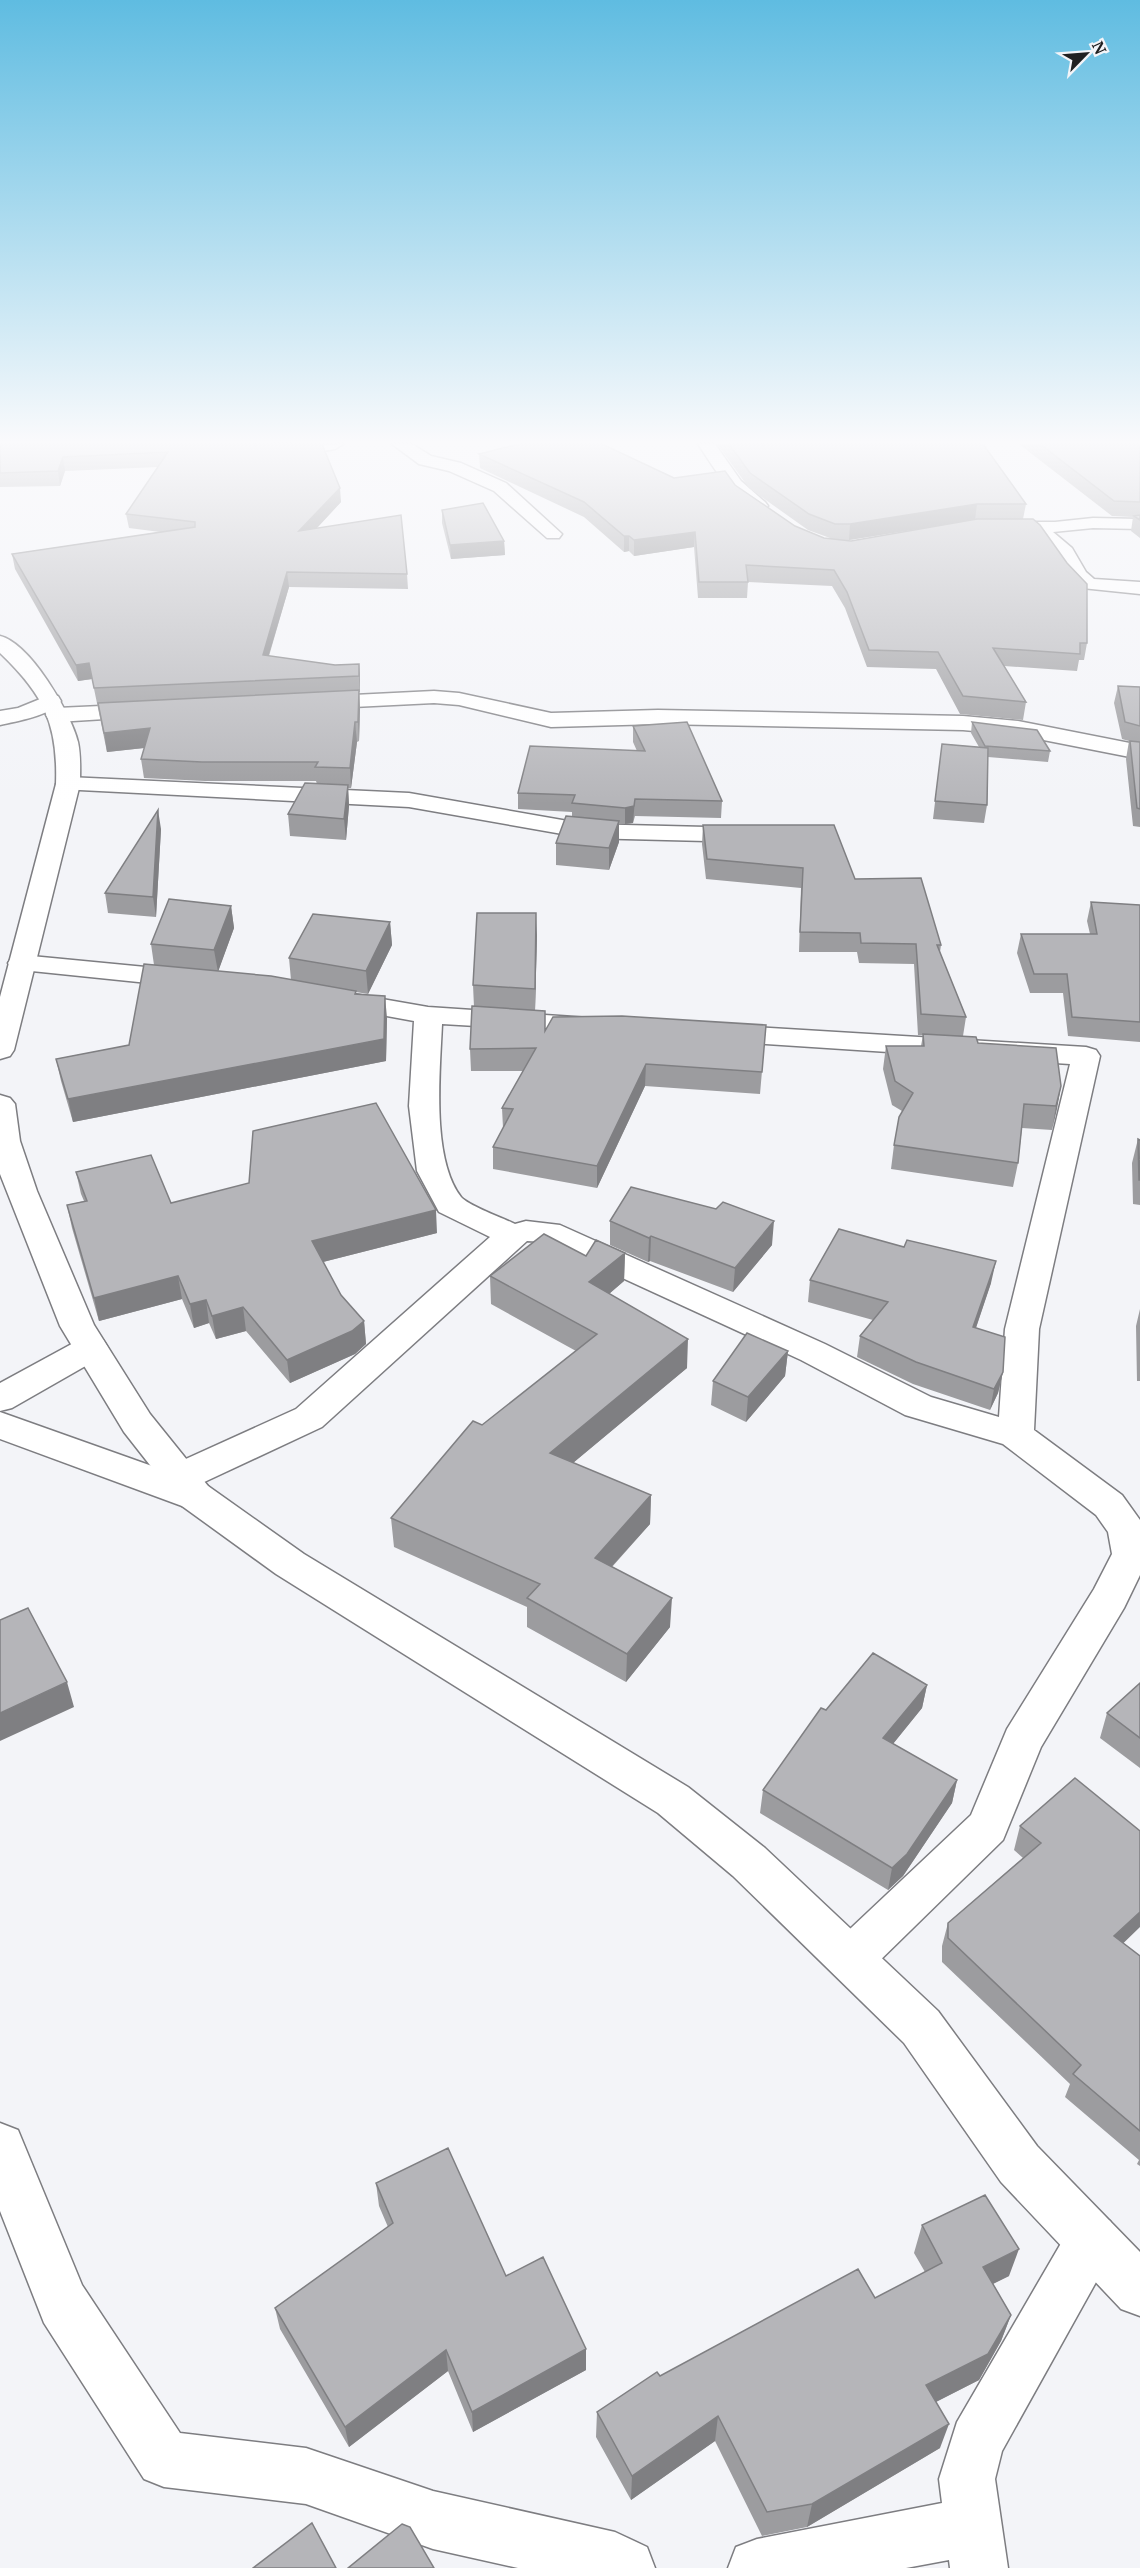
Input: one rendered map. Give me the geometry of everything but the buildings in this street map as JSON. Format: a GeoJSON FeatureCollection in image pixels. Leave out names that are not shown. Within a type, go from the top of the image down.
{"type":"FeatureCollection","features":[{"type":"Feature","properties":{"kind":"street"},"geometry":{"type":"LineString","coordinates":[[1072,564],[1079,575],[1089,584],[1140,588]]}},
{"type":"Feature","properties":{"kind":"street"},"geometry":{"type":"LineString","coordinates":[[0,642],[25,664],[53,708],[67,742],[68,784],[0,1050]]}},
{"type":"Feature","properties":{"kind":"street"},"geometry":{"type":"LineString","coordinates":[[293,704],[434,697],[459,699],[551,720],[658,717],[963,723],[1018,728],[1140,752]]}},
{"type":"Feature","properties":{"kind":"street"},"geometry":{"type":"LineString","coordinates":[[0,718],[53,708],[169,709]]}},
{"type":"Feature","properties":{"kind":"street"},"geometry":{"type":"LineString","coordinates":[[68,784],[409,800],[585,831],[765,835]]}},
{"type":"Feature","properties":{"kind":"street"},"geometry":{"type":"LineString","coordinates":[[21,963],[217,982]]}},
{"type":"Feature","properties":{"kind":"street"},"geometry":{"type":"LineString","coordinates":[[318,995],[428,1015],[619,1026]]}},
{"type":"Feature","properties":{"kind":"street"},"geometry":{"type":"LineString","coordinates":[[428,1015],[424,1106],[432,1171],[450,1205],[512,1235]]}},
{"type":"Feature","properties":{"kind":"street"},"geometry":{"type":"LineString","coordinates":[[691,1031],[1086,1056],[1022,1329],[1016,1435]]}},
{"type":"Feature","properties":{"kind":"street"},"geometry":{"type":"LineString","coordinates":[[0,1104],[5,1141],[21,1191],[77,1326],[137,1423],[188,1487],[290,1564],[673,1800],[749,1862],[921,2027],[1019,2164],[1140,2290]]}},
{"type":"Feature","properties":{"kind":"street"},"geometry":{"type":"LineString","coordinates":[[0,1425],[188,1487],[309,1418],[512,1235],[526,1231],[549,1232],[813,1352],[918,1406],[1016,1435],[1108,1505],[1126,1529],[1136,1555],[1022,1741],[988,1827],[850,1959]]}},
{"type":"Feature","properties":{"kind":"street"},"geometry":{"type":"LineString","coordinates":[[0,1399],[91,1348]]}},
{"type":"Feature","properties":{"kind":"street"},"geometry":{"type":"LineString","coordinates":[[0,2148],[63,2304],[164,2459],[306,2476],[433,2520],[615,2561],[627,2568]]}},
{"type":"Feature","properties":{"kind":"street"},"geometry":{"type":"LineString","coordinates":[[758,2568],[977,2547],[968,2479],[977,2442],[1092,2239]]}}]}
